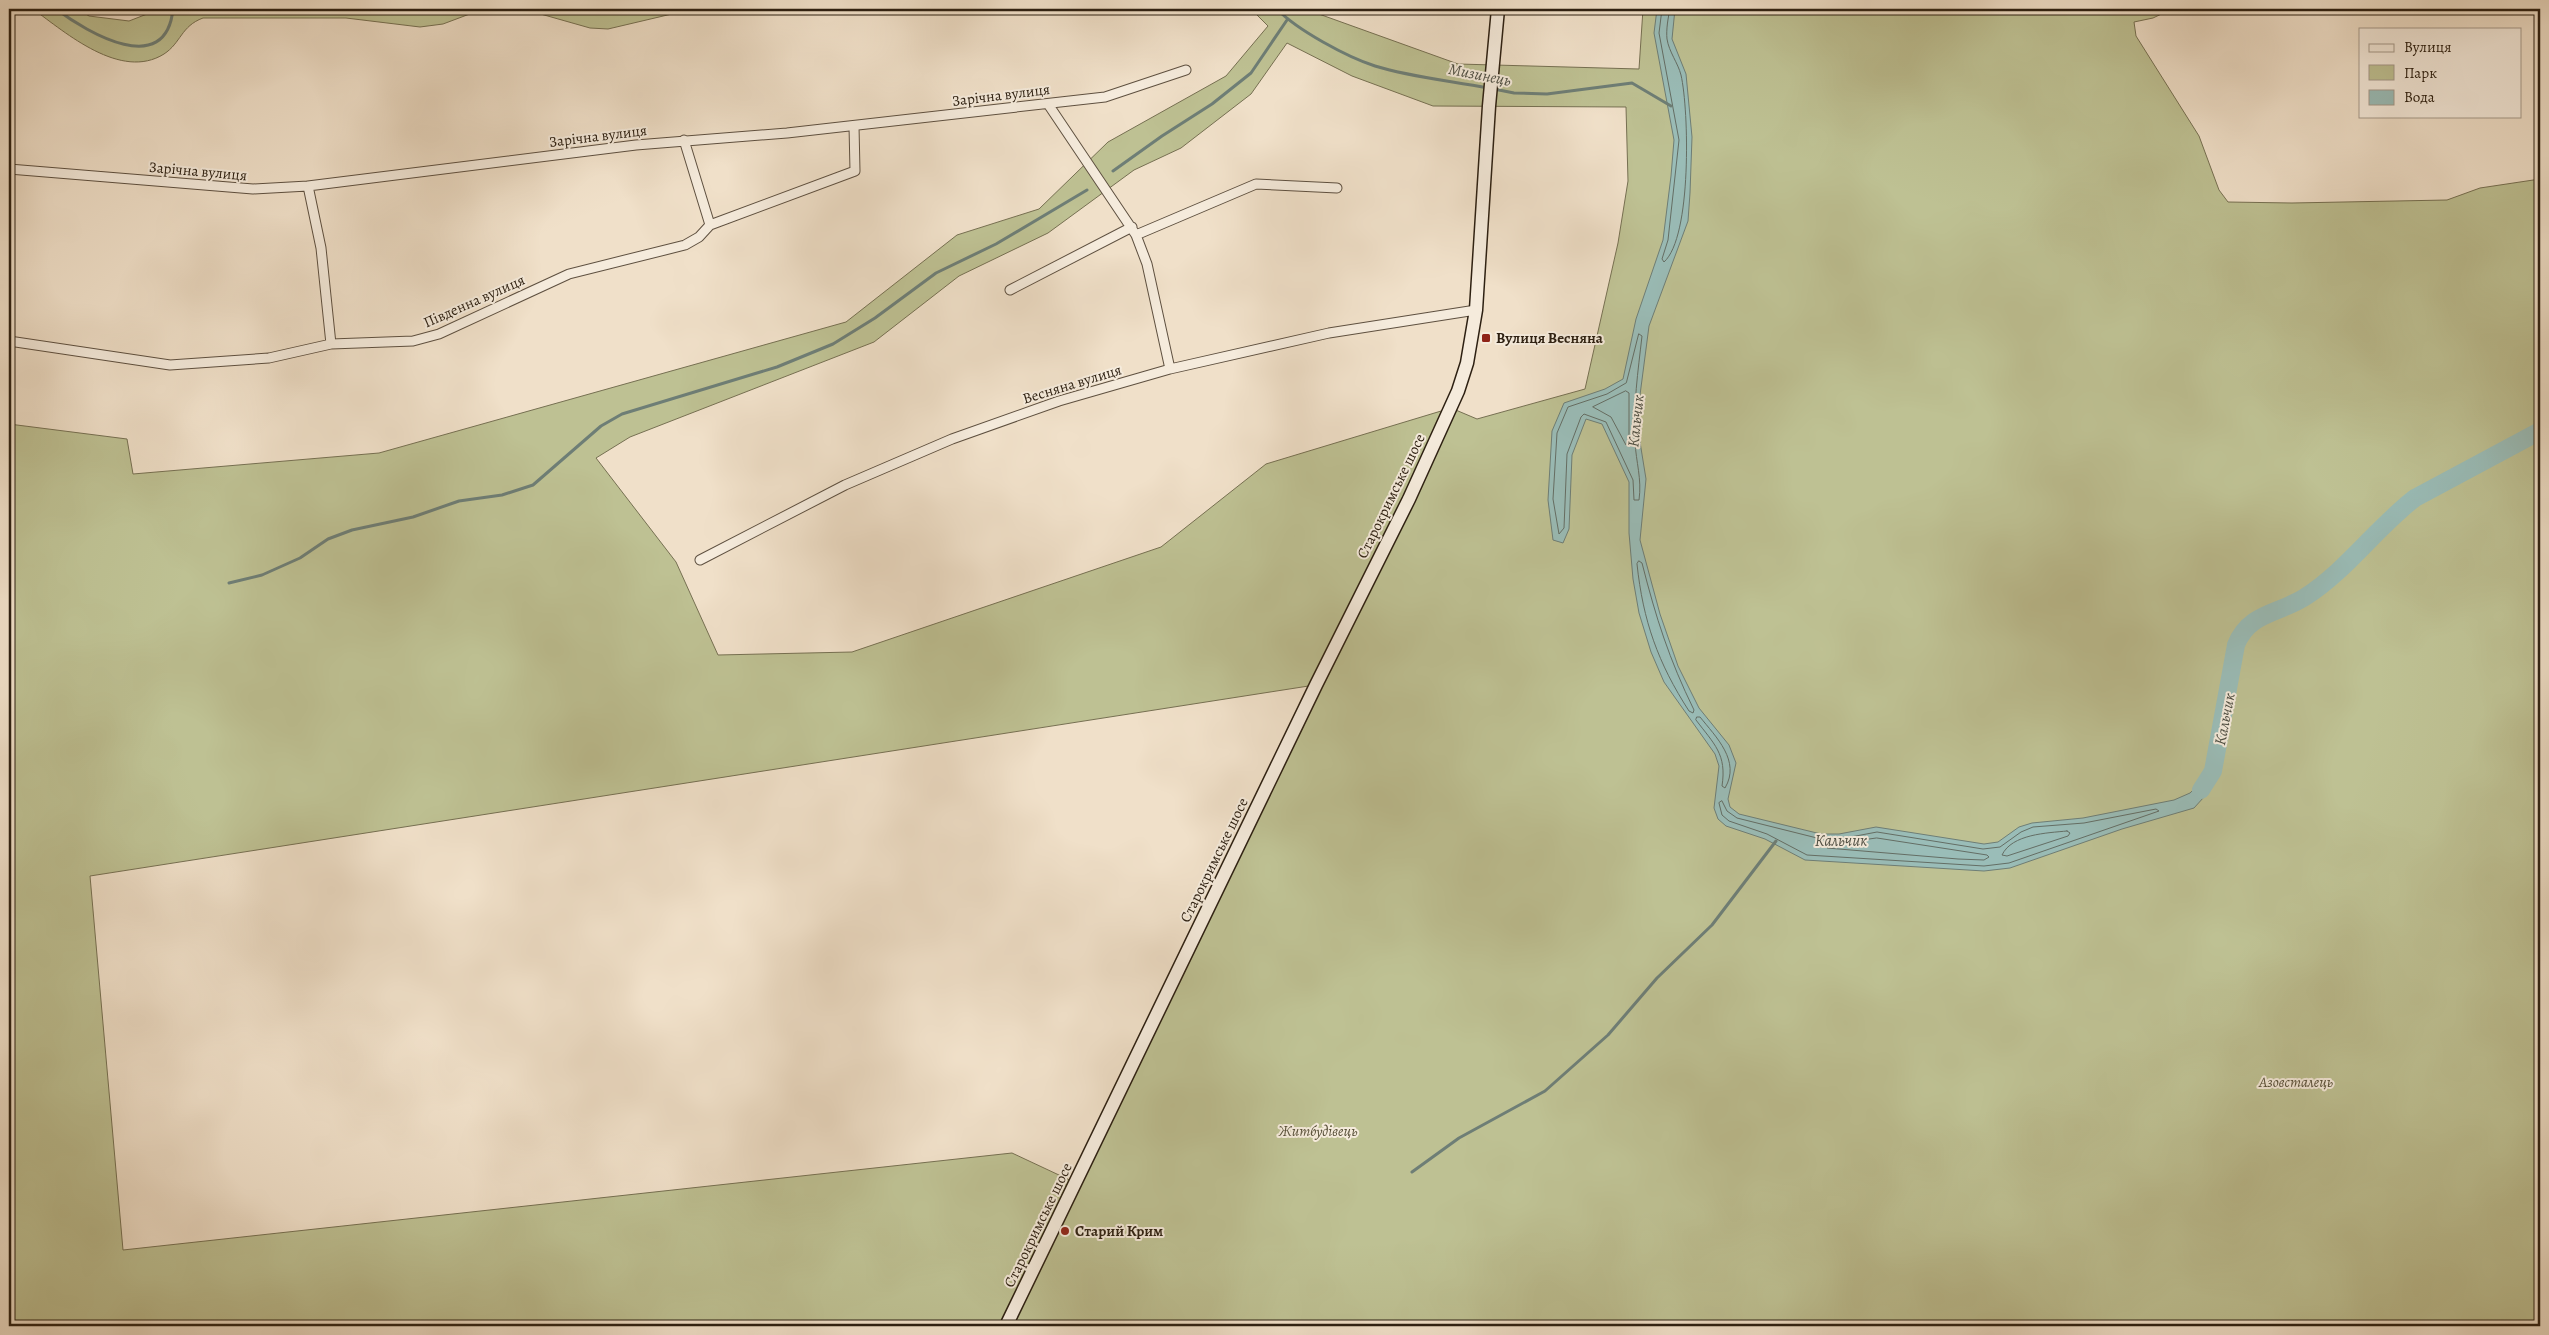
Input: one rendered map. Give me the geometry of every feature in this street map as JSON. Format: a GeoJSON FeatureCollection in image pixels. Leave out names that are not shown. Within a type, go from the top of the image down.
{"type":"FeatureCollection","features":[{"type":"Feature","properties":{"kind":"street","name":"Старокримське шосе"},"geometry":{"type":"LineString","coordinates":[[1006,1326],[1316,685],[1409,499],[1451,408],[1467,362],[1476,310],[1489,106],[1498,9]]}},
{"type":"Feature","properties":{"kind":"street","name":"Зарічна вулиця"},"geometry":{"type":"LineString","coordinates":[[9,169],[253,189],[308,186],[684,140],[787,133],[1105,97],[1186,70]]}},
{"type":"Feature","properties":{"kind":"street"},"geometry":{"type":"LineString","coordinates":[[1048,104],[1134,231],[1147,264],[1170,369]]}},
{"type":"Feature","properties":{"kind":"street","name":"Південна вулиця"},"geometry":{"type":"LineString","coordinates":[[9,341],[170,365],[269,358],[331,344],[413,341],[427,338],[568,274],[685,245],[699,237],[710,225],[855,171],[854,126]]}},
{"type":"Feature","properties":{"kind":"street"},"geometry":{"type":"LineString","coordinates":[[684,140],[710,225]]}},
{"type":"Feature","properties":{"kind":"street"},"geometry":{"type":"LineString","coordinates":[[1010,290],[1134,231],[1256,184],[1337,188]]}},
{"type":"Feature","properties":{"kind":"street"},"geometry":{"type":"LineString","coordinates":[[308,186],[321,248],[331,344]]}},
{"type":"Feature","properties":{"kind":"street","name":"Весняна вулиця"},"geometry":{"type":"LineString","coordinates":[[700,560],[845,485],[952,438],[1059,401],[1170,369],[1329,333],[1476,310]]}},
{"type":"Feature","properties":{"kind":"green space"},"geometry":{"type":"Polygon","coordinates":[[[33,9],[78,9],[89,16],[129,21],[160,9],[483,9],[443,24],[420,27],[346,18],[203,18],[190,25],[170,50],[164,54],[147,61],[130,62],[112,58],[95,51],[61,30],[33,9]]]}},
{"type":"Feature","properties":{"kind":"green space"},"geometry":{"type":"Polygon","coordinates":[[[523,9],[693,9],[608,29],[590,28],[523,9]]]}},
{"type":"Feature","properties":{"kind":"green space"},"geometry":{"type":"Polygon","coordinates":[[[1251,9],[1305,9],[1458,64],[1639,69],[1643,9],[2172,9],[2153,18],[2134,22],[2136,36],[2199,136],[2219,190],[2228,202],[2292,203],[2447,200],[2480,188],[2540,179],[2540,1326],[9,1326],[9,424],[127,439],[133,474],[379,453],[846,322],[957,235],[1039,209],[1108,142],[1226,76],[1268,26],[1251,9]],[[1287,43],[1251,94],[1181,148],[1134,170],[1048,233],[959,276],[874,342],[630,437],[596,458],[676,562],[718,655],[852,652],[1161,547],[1266,464],[1451,408],[1477,419],[1585,389],[1618,243],[1628,181],[1626,107],[1433,106],[1352,76],[1287,43]],[[1315,685],[90,876],[123,1250],[1012,1153],[1076,1183],[1315,685]]]}},
{"type":"Feature","properties":{"kind":"water"},"geometry":{"type":"Polygon","coordinates":[[[1657,9],[1675,9],[1672,39],[1686,74],[1692,137],[1688,221],[1649,326],[1640,395],[1640,442],[1646,479],[1640,540],[1660,614],[1678,666],[1699,708],[1729,745],[1736,763],[1728,799],[1730,807],[1739,814],[1821,834],[1839,834],[1876,827],[1984,844],[1998,842],[2019,827],[2032,823],[2083,818],[2174,800],[2190,793],[2213,771],[2204,797],[2194,808],[2122,829],[2010,868],[1984,871],[1805,860],[1765,839],[1726,826],[1718,819],[1714,808],[1719,766],[1715,754],[1664,682],[1651,652],[1639,613],[1633,579],[1629,533],[1629,482],[1602,424],[1586,419],[1572,455],[1569,529],[1563,543],[1553,540],[1548,500],[1552,431],[1564,403],[1605,389],[1623,379],[1636,319],[1663,240],[1674,140],[1654,33],[1657,9]]]}},
{"type":"Feature","properties":{"kind":"waterway","name":"Мизинець"},"geometry":{"type":"LineString","coordinates":[[56,9],[105,38],[124,44],[141,46],[156,42],[167,30],[173,9]]}},
{"type":"Feature","properties":{"kind":"waterway","name":"Мизинець"},"geometry":{"type":"LineString","coordinates":[[233,9],[239,9]]}},
{"type":"Feature","properties":{"kind":"waterway","name":"Мизинець"},"geometry":{"type":"LineString","coordinates":[[402,9],[425,12],[441,9]]}},
{"type":"Feature","properties":{"kind":"waterway","name":"Мизинець"},"geometry":{"type":"LineString","coordinates":[[1277,9],[1309,34],[1337,50],[1364,62],[1402,73],[1488,88]]}},
{"type":"Feature","properties":{"kind":"waterway"},"geometry":{"type":"LineString","coordinates":[[1113,171],[1162,136],[1212,104],[1251,73],[1287,20]]}},
{"type":"Feature","properties":{"kind":"waterway","name":"Мизинець"},"geometry":{"type":"LineString","coordinates":[[1494,89],[1514,93],[1547,94],[1632,83],[1671,106]]}},
{"type":"Feature","properties":{"kind":"waterway"},"geometry":{"type":"LineString","coordinates":[[229,583],[262,575],[300,558],[328,539],[352,530],[413,517],[459,501],[502,495],[533,485],[601,426],[622,414],[777,367],[833,344],[875,318],[936,273],[996,244],[1087,190]]}},
{"type":"Feature","properties":{"kind":"waterway","name":"Кальчик"},"geometry":{"type":"LineString","coordinates":[[2201,790],[2213,771],[2236,645],[2249,626],[2266,615],[2295,603],[2320,587],[2348,562],[2387,522],[2415,498],[2540,431]]}},
{"type":"Feature","properties":{"kind":"waterway"},"geometry":{"type":"LineString","coordinates":[[1412,1172],[1459,1138],[1545,1091],[1608,1035],[1657,978],[1712,925],[1776,841]]}},
{"type":"Feature","properties":{"kind":"place","name":"Вулиця Весняна"},"geometry":{"type":"Point","coordinates":[1486,338]}},
{"type":"Feature","properties":{"kind":"place","name":"Старий Крим"},"geometry":{"type":"Point","coordinates":[1065,1231]}},
{"type":"Feature","properties":{"kind":"park label","name":"Азовсталець"},"geometry":{"type":"Point","coordinates":[2296,1082]}},
{"type":"Feature","properties":{"kind":"park label","name":"Житбудівець"},"geometry":{"type":"Point","coordinates":[1318,1131]}}]}
